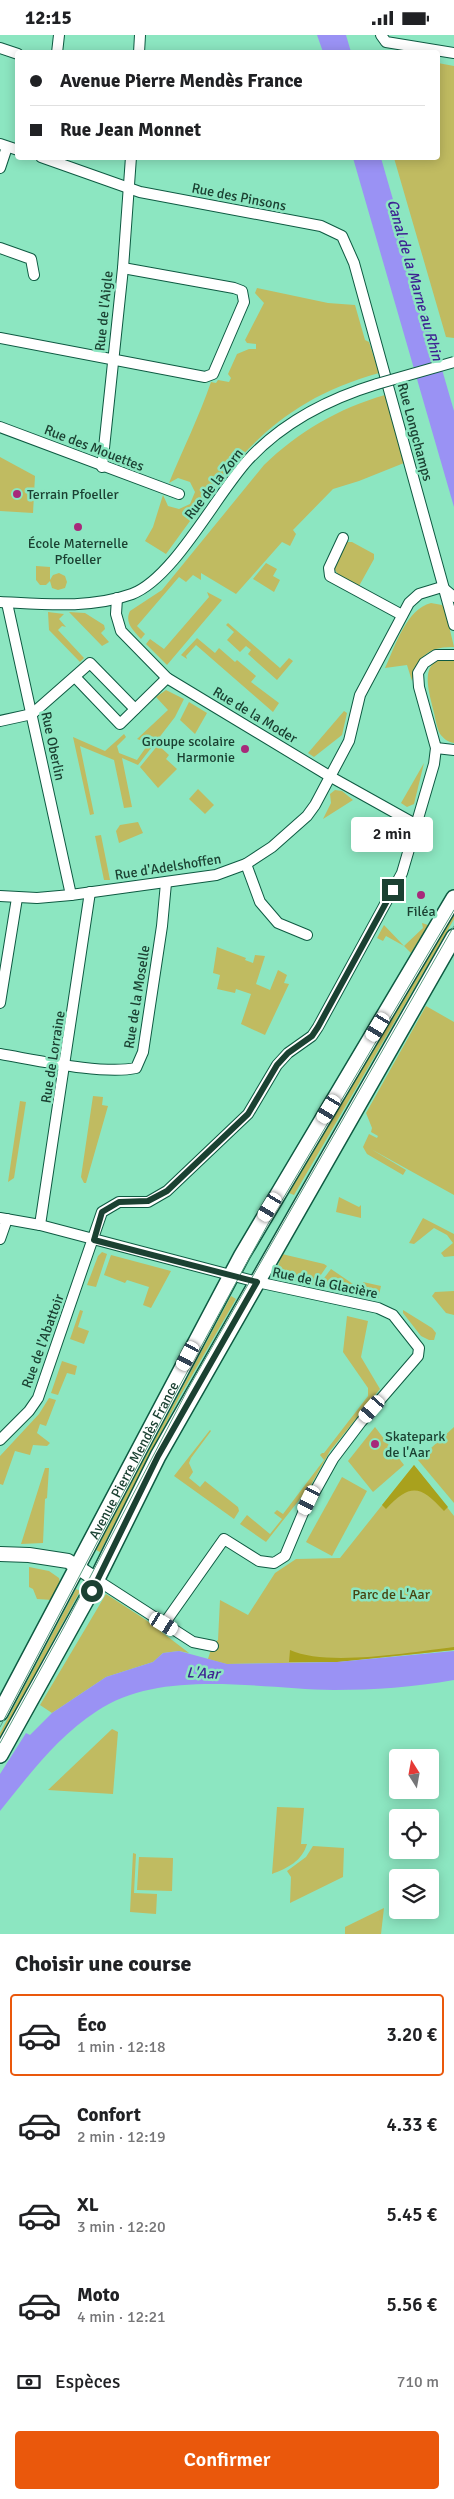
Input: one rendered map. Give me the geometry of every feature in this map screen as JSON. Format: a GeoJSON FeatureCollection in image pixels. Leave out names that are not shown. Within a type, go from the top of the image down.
{"type":"FeatureCollection","features":[{"type":"Feature","properties":{"kind":"main road","name":"Avenue Pierre Mendès France"},"geometry":{"type":"LineString","coordinates":[[0,1713],[242,1255],[454,898]]}},
{"type":"Feature","properties":{"kind":"main road","name":"Avenue Pierre Mendès France"},"geometry":{"type":"LineString","coordinates":[[0,1755],[97,1580],[158,1456],[452,941]]}},
{"type":"Feature","properties":{"kind":"street"},"geometry":{"type":"LineString","coordinates":[[57,50],[59,35]]}},
{"type":"Feature","properties":{"kind":"street"},"geometry":{"type":"LineString","coordinates":[[139,50],[140,35]]}},
{"type":"Feature","properties":{"kind":"street"},"geometry":{"type":"LineString","coordinates":[[380,35],[386,42],[435,50]]}},
{"type":"Feature","properties":{"kind":"street"},"geometry":{"type":"LineString","coordinates":[[0,48],[15,53]]}},
{"type":"Feature","properties":{"kind":"street"},"geometry":{"type":"LineString","coordinates":[[440,51],[454,53]]}},
{"type":"Feature","properties":{"kind":"street"},"geometry":{"type":"LineString","coordinates":[[0,168],[8,147]]}},
{"type":"Feature","properties":{"kind":"street","name":"Rue des Pinsons"},"geometry":{"type":"LineString","coordinates":[[49,160],[146,193],[321,226],[342,236]]}},
{"type":"Feature","properties":{"kind":"street","name":"Rue de l'Aigle"},"geometry":{"type":"LineString","coordinates":[[102,467],[131,160]]}},
{"type":"Feature","properties":{"kind":"street","name":"Rue Longchamps"},"geometry":{"type":"LineString","coordinates":[[342,236],[356,271],[454,625]]}},
{"type":"Feature","properties":{"kind":"street"},"geometry":{"type":"LineString","coordinates":[[0,248],[30,259],[34,275]]}},
{"type":"Feature","properties":{"kind":"street"},"geometry":{"type":"LineString","coordinates":[[0,338],[208,377],[215,371],[244,302],[244,295],[238,289],[122,268]]}},
{"type":"Feature","properties":{"kind":"street","name":"Rue de la Zorn"},"geometry":{"type":"LineString","coordinates":[[4,602],[94,603],[117,598],[145,587],[158,577],[248,461],[270,439],[290,424],[324,404],[377,384],[454,362]]}},
{"type":"Feature","properties":{"kind":"street","name":"Rue des Mouettes"},"geometry":{"type":"LineString","coordinates":[[0,427],[102,467],[179,494]]}},
{"type":"Feature","properties":{"kind":"street"},"geometry":{"type":"LineString","coordinates":[[343,538],[329,568],[330,576],[402,615],[408,603],[419,594],[442,587],[454,597]]}},
{"type":"Feature","properties":{"kind":"street","name":"Rue de la Moder"},"geometry":{"type":"LineString","coordinates":[[117,598],[116,613],[121,631],[167,678],[331,777],[416,825]]}},
{"type":"Feature","properties":{"kind":"street","name":"Rue Oberlin"},"geometry":{"type":"LineString","coordinates":[[4,602],[32,714],[70,895]]}},
{"type":"Feature","properties":{"kind":"street","name":"Rue d'Adelshoffen"},"geometry":{"type":"LineString","coordinates":[[0,897],[70,895],[216,875],[246,864],[288,835],[307,816],[331,777],[349,741],[360,695],[402,615]]}},
{"type":"Feature","properties":{"kind":"street"},"geometry":{"type":"LineString","coordinates":[[454,655],[436,655],[424,663],[418,673],[419,687],[436,747],[454,750]]}},
{"type":"Feature","properties":{"kind":"street"},"geometry":{"type":"LineString","coordinates":[[0,721],[32,714],[90,663],[135,709]]}},
{"type":"Feature","properties":{"kind":"street"},"geometry":{"type":"LineString","coordinates":[[75,677],[120,724],[167,678]]}},
{"type":"Feature","properties":{"kind":"street","name":"Rue de l'Abattoir"},"geometry":{"type":"LineString","coordinates":[[0,1440],[29,1411],[38,1398],[94,1240],[102,1212],[119,1202],[148,1201],[167,1191],[248,1114],[277,1065],[288,1053],[312,1036],[402,873],[434,764],[436,747]]}},
{"type":"Feature","properties":{"kind":"street"},"geometry":{"type":"LineString","coordinates":[[246,864],[260,902],[278,923],[307,935]]}},
{"type":"Feature","properties":{"kind":"street","name":"Rue de la Moselle"},"geometry":{"type":"LineString","coordinates":[[0,1054],[66,1065],[125,1071],[136,1069],[143,1052],[162,926],[166,883]]}},
{"type":"Feature","properties":{"kind":"street","name":"Rue de Lorraine"},"geometry":{"type":"LineString","coordinates":[[40,1225],[66,1065],[90,892]]}},
{"type":"Feature","properties":{"kind":"street"},"geometry":{"type":"LineString","coordinates":[[0,1003],[17,898]]}},
{"type":"Feature","properties":{"kind":"street"},"geometry":{"type":"LineString","coordinates":[[0,1239],[3,1218]]}},
{"type":"Feature","properties":{"kind":"street","name":"Rue de la Glacière"},"geometry":{"type":"LineString","coordinates":[[3,1218],[40,1225],[257,1282],[378,1308],[393,1315],[419,1348],[418,1357],[361,1422],[333,1459],[303,1513],[285,1557],[274,1563],[259,1561],[224,1539],[164,1624]]}},
{"type":"Feature","properties":{"kind":"street"},"geometry":{"type":"LineString","coordinates":[[0,1554],[56,1558],[77,1567],[193,1641],[213,1646]]}},
{"type":"Feature","properties":{"kind":"green space"},"geometry":{"type":"Polygon","coordinates":[[[440,63],[454,66],[454,338],[446,337],[395,160],[440,160],[440,63]]]}},
{"type":"Feature","properties":{"kind":"green space"},"geometry":{"type":"Polygon","coordinates":[[[257,288],[328,303],[355,305],[365,340],[369,342],[379,373],[341,386],[308,402],[280,421],[232,467],[166,554],[145,541],[153,527],[163,495],[168,506],[179,509],[190,504],[195,492],[190,482],[178,478],[169,483],[211,382],[216,383],[218,380],[229,382],[231,378],[228,374],[237,354],[249,349],[256,349],[256,344],[247,343],[245,340],[264,303],[255,293],[257,288]]]}},
{"type":"Feature","properties":{"kind":"green space"},"geometry":{"type":"Polygon","coordinates":[[[385,395],[404,463],[333,489],[293,530],[296,534],[290,546],[282,542],[236,594],[201,573],[201,580],[193,575],[186,582],[179,577],[137,626],[145,634],[141,639],[129,623],[128,615],[130,611],[162,590],[264,465],[291,442],[335,414],[385,395]]]}},
{"type":"Feature","properties":{"kind":"green space","name":"Terrain Pfoeller"},"geometry":{"type":"Polygon","coordinates":[[[0,457],[35,476],[33,513],[0,511],[0,457]]]}},
{"type":"Feature","properties":{"kind":"green space"},"geometry":{"type":"Polygon","coordinates":[[[347,542],[352,542],[374,554],[374,559],[359,586],[341,577],[334,567],[347,542]]]}},
{"type":"Feature","properties":{"kind":"green space"},"geometry":{"type":"Polygon","coordinates":[[[266,563],[277,569],[273,576],[280,580],[274,592],[253,579],[266,563]]]}},
{"type":"Feature","properties":{"kind":"green space"},"geometry":{"type":"Polygon","coordinates":[[[36,566],[50,567],[50,580],[53,575],[59,573],[65,576],[67,582],[65,588],[58,590],[52,588],[50,581],[46,585],[40,585],[36,580],[36,566]]]}},
{"type":"Feature","properties":{"kind":"green space"},"geometry":{"type":"Polygon","coordinates":[[[207,592],[222,600],[167,665],[146,644],[150,639],[164,649],[209,597],[207,592]]]}},
{"type":"Feature","properties":{"kind":"green space"},"geometry":{"type":"Polygon","coordinates":[[[431,603],[442,605],[445,609],[454,647],[445,647],[431,651],[421,659],[412,681],[407,665],[385,668],[397,640],[408,621],[422,607],[431,603]]]}},
{"type":"Feature","properties":{"kind":"green space"},"geometry":{"type":"Polygon","coordinates":[[[48,612],[64,614],[59,619],[66,627],[62,626],[58,630],[84,658],[80,662],[49,630],[48,612]]]}},
{"type":"Feature","properties":{"kind":"green space"},"geometry":{"type":"Polygon","coordinates":[[[69,612],[85,613],[104,625],[105,629],[101,633],[109,642],[102,646],[69,612]]]}},
{"type":"Feature","properties":{"kind":"green space"},"geometry":{"type":"Polygon","coordinates":[[[228,623],[280,668],[289,658],[293,661],[277,680],[248,654],[251,650],[246,646],[240,652],[227,640],[234,632],[226,625],[228,623]]]}},
{"type":"Feature","properties":{"kind":"green space"},"geometry":{"type":"Polygon","coordinates":[[[197,638],[215,653],[219,648],[235,662],[237,660],[256,676],[251,682],[279,703],[273,712],[196,645],[186,656],[187,659],[181,655],[197,638]]]}},
{"type":"Feature","properties":{"kind":"green space"},"geometry":{"type":"Polygon","coordinates":[[[445,658],[454,661],[454,743],[445,739],[439,732],[428,686],[429,671],[432,665],[445,658]]]}},
{"type":"Feature","properties":{"kind":"green space"},"geometry":{"type":"Polygon","coordinates":[[[166,690],[184,699],[175,717],[138,765],[122,758],[132,807],[124,808],[114,760],[80,746],[94,814],[90,815],[73,737],[105,751],[124,734],[126,737],[117,746],[119,753],[137,760],[149,743],[137,739],[168,710],[156,697],[166,690]]]}},
{"type":"Feature","properties":{"kind":"green space"},"geometry":{"type":"Polygon","coordinates":[[[189,702],[207,713],[195,734],[180,720],[189,702]]]}},
{"type":"Feature","properties":{"kind":"green space"},"geometry":{"type":"Polygon","coordinates":[[[344,711],[347,713],[342,735],[314,757],[308,753],[344,711]]]}},
{"type":"Feature","properties":{"kind":"green space"},"geometry":{"type":"Polygon","coordinates":[[[158,745],[169,755],[166,759],[177,769],[158,788],[140,767],[158,745]]]}},
{"type":"Feature","properties":{"kind":"green space"},"geometry":{"type":"Polygon","coordinates":[[[424,763],[414,804],[407,807],[401,803],[424,763]]]}},
{"type":"Feature","properties":{"kind":"green space"},"geometry":{"type":"Polygon","coordinates":[[[198,789],[214,805],[205,814],[189,799],[198,789]]]}},
{"type":"Feature","properties":{"kind":"green space"},"geometry":{"type":"Polygon","coordinates":[[[335,790],[342,791],[353,800],[323,819],[331,803],[330,794],[335,790]]]}},
{"type":"Feature","properties":{"kind":"green space"},"geometry":{"type":"Polygon","coordinates":[[[138,822],[143,833],[119,843],[116,831],[120,825],[138,822]]]}},
{"type":"Feature","properties":{"kind":"green space"},"geometry":{"type":"Polygon","coordinates":[[[101,835],[110,880],[104,880],[95,836],[101,835]]]}},
{"type":"Feature","properties":{"kind":"green space"},"geometry":{"type":"Polygon","coordinates":[[[454,912],[454,919],[294,1195],[289,1193],[454,912]]]}},
{"type":"Feature","properties":{"kind":"green space"},"geometry":{"type":"Polygon","coordinates":[[[422,923],[428,925],[411,953],[404,946],[423,928],[422,923]]]}},
{"type":"Feature","properties":{"kind":"green space"},"geometry":{"type":"Polygon","coordinates":[[[384,925],[404,946],[386,936],[383,941],[377,938],[384,925]]]}},
{"type":"Feature","properties":{"kind":"green space"},"geometry":{"type":"Polygon","coordinates":[[[217,947],[246,958],[245,960],[253,963],[255,955],[265,956],[256,984],[270,990],[278,970],[287,975],[284,983],[289,984],[265,1035],[241,1024],[251,994],[236,989],[235,993],[217,989],[220,975],[213,973],[217,947]]]}},
{"type":"Feature","properties":{"kind":"green space"},"geometry":{"type":"Polygon","coordinates":[[[426,1006],[454,1022],[454,1195],[371,1149],[406,1170],[403,1175],[367,1154],[363,1147],[369,1134],[377,1138],[378,1136],[371,1132],[372,1128],[366,1113],[426,1006]]]}},
{"type":"Feature","properties":{"kind":"green space"},"geometry":{"type":"Polygon","coordinates":[[[93,1096],[103,1097],[102,1105],[108,1106],[86,1183],[84,1183],[81,1177],[93,1096]]]}},
{"type":"Feature","properties":{"kind":"green space"},"geometry":{"type":"Polygon","coordinates":[[[20,1101],[26,1102],[14,1178],[8,1182],[20,1101]]]}},
{"type":"Feature","properties":{"kind":"green space"},"geometry":{"type":"Polygon","coordinates":[[[339,1197],[359,1207],[361,1205],[361,1218],[336,1212],[339,1197]]]}},
{"type":"Feature","properties":{"kind":"green space"},"geometry":{"type":"Polygon","coordinates":[[[423,1218],[454,1234],[454,1256],[444,1257],[441,1253],[453,1243],[447,1235],[434,1228],[414,1244],[409,1243],[423,1218]]]}},
{"type":"Feature","properties":{"kind":"green space"},"geometry":{"type":"Polygon","coordinates":[[[102,1252],[107,1254],[96,1287],[87,1285],[98,1256],[102,1252]]]}},
{"type":"Feature","properties":{"kind":"green space"},"geometry":{"type":"Polygon","coordinates":[[[282,1254],[327,1266],[314,1285],[281,1278],[277,1269],[282,1254]]]}},
{"type":"Feature","properties":{"kind":"green space"},"geometry":{"type":"Polygon","coordinates":[[[111,1255],[171,1271],[151,1308],[143,1305],[149,1287],[127,1280],[125,1283],[104,1275],[111,1255]]]}},
{"type":"Feature","properties":{"kind":"green space"},"geometry":{"type":"Polygon","coordinates":[[[331,1269],[353,1284],[363,1285],[363,1282],[381,1286],[378,1299],[318,1286],[331,1269]]]}},
{"type":"Feature","properties":{"kind":"green space"},"geometry":{"type":"Polygon","coordinates":[[[454,1291],[454,1315],[446,1313],[432,1296],[435,1292],[454,1291]]]}},
{"type":"Feature","properties":{"kind":"green space"},"geometry":{"type":"Polygon","coordinates":[[[231,1296],[236,1299],[179,1398],[100,1552],[96,1550],[231,1296]]]}},
{"type":"Feature","properties":{"kind":"green space"},"geometry":{"type":"Polygon","coordinates":[[[80,1310],[83,1311],[78,1327],[89,1331],[84,1344],[70,1339],[80,1310]]]}},
{"type":"Feature","properties":{"kind":"green space"},"geometry":{"type":"Polygon","coordinates":[[[403,1310],[432,1328],[436,1333],[434,1340],[421,1336],[403,1313],[403,1310]]]}},
{"type":"Feature","properties":{"kind":"green space"},"geometry":{"type":"Polygon","coordinates":[[[347,1316],[368,1321],[361,1357],[380,1389],[330,1451],[311,1485],[266,1542],[240,1524],[247,1515],[270,1534],[282,1519],[274,1513],[277,1510],[283,1514],[324,1460],[320,1455],[324,1453],[368,1396],[368,1388],[343,1352],[347,1316]]]}},
{"type":"Feature","properties":{"kind":"green space"},"geometry":{"type":"Polygon","coordinates":[[[62,1361],[77,1366],[75,1375],[67,1373],[58,1395],[51,1393],[62,1361]]]}},
{"type":"Feature","properties":{"kind":"green space"},"geometry":{"type":"Polygon","coordinates":[[[49,1398],[56,1400],[46,1426],[40,1424],[37,1433],[50,1443],[47,1446],[33,1445],[30,1455],[15,1451],[3,1485],[0,1484],[0,1456],[39,1414],[49,1398]]]}},
{"type":"Feature","properties":{"kind":"green space","name":"Skatepark de l'Aar"},"geometry":{"type":"Polygon","coordinates":[[[375,1427],[404,1465],[373,1492],[348,1461],[375,1427]]]}},
{"type":"Feature","properties":{"kind":"green space"},"geometry":{"type":"Polygon","coordinates":[[[454,1427],[454,1503],[418,1460],[454,1427]]]}},
{"type":"Feature","properties":{"kind":"green space"},"geometry":{"type":"Polygon","coordinates":[[[210,1430],[191,1458],[189,1463],[193,1472],[189,1478],[200,1487],[205,1481],[238,1507],[239,1511],[234,1519],[174,1476],[210,1430]]]}},
{"type":"Feature","properties":{"kind":"green space","name":"Parc de L'Aar"},"geometry":{"type":"Polygon","coordinates":[[[414,1465],[454,1516],[454,1650],[337,1662],[226,1664],[208,1659],[213,1643],[218,1640],[220,1600],[248,1615],[275,1573],[296,1559],[340,1558],[414,1465]]]}},
{"type":"Feature","properties":{"kind":"green space"},"geometry":{"type":"Polygon","coordinates":[[[45,1468],[49,1468],[47,1498],[45,1499],[43,1543],[21,1544],[45,1468]]]}},
{"type":"Feature","properties":{"kind":"green space"},"geometry":{"type":"Polygon","coordinates":[[[342,1477],[367,1491],[332,1556],[306,1542],[342,1477]]]}},
{"type":"Feature","properties":{"kind":"green space"},"geometry":{"type":"Polygon","coordinates":[[[29,1567],[49,1571],[59,1578],[60,1582],[52,1600],[37,1599],[33,1589],[29,1587],[29,1567]]]}},
{"type":"Feature","properties":{"kind":"green space"},"geometry":{"type":"Polygon","coordinates":[[[76,1589],[80,1591],[0,1739],[0,1733],[76,1589]]]}},
{"type":"Feature","properties":{"kind":"green space"},"geometry":{"type":"Polygon","coordinates":[[[106,1594],[146,1620],[189,1653],[179,1651],[163,1653],[153,1662],[106,1677],[52,1713],[40,1705],[106,1594]]]}},
{"type":"Feature","properties":{"kind":"green space"},"geometry":{"type":"Polygon","coordinates":[[[112,1729],[118,1732],[113,1794],[48,1790],[112,1729]]]}},
{"type":"Feature","properties":{"kind":"green space"},"geometry":{"type":"Polygon","coordinates":[[[277,1807],[304,1808],[301,1844],[307,1844],[302,1855],[294,1863],[272,1874],[277,1807]]]}},
{"type":"Feature","properties":{"kind":"green space"},"geometry":{"type":"Polygon","coordinates":[[[313,1846],[344,1848],[343,1877],[290,1903],[291,1877],[287,1871],[306,1857],[313,1846]]]}},
{"type":"Feature","properties":{"kind":"green space"},"geometry":{"type":"Polygon","coordinates":[[[133,1853],[136,1854],[134,1893],[157,1894],[156,1914],[130,1912],[133,1853]]]}},
{"type":"Feature","properties":{"kind":"green space"},"geometry":{"type":"Polygon","coordinates":[[[139,1857],[173,1858],[172,1891],[137,1890],[139,1857]]]}},
{"type":"Feature","properties":{"kind":"green space"},"geometry":{"type":"Polygon","coordinates":[[[384,1908],[381,1934],[345,1934],[345,1927],[384,1908]]]}},
{"type":"Feature","properties":{"kind":"shaded area"},"geometry":{"type":"Polygon","coordinates":[[[414,1465],[448,1507],[444,1511],[429,1496],[416,1491],[402,1494],[386,1509],[382,1505],[414,1465]]]}},
{"type":"Feature","properties":{"kind":"shaded area"},"geometry":{"type":"Polygon","coordinates":[[[454,1647],[454,1650],[337,1662],[289,1662],[290,1650],[306,1655],[347,1658],[393,1655],[454,1647]]]}},
{"type":"Feature","properties":{"kind":"water"},"geometry":{"type":"Polygon","coordinates":[[[317,35],[346,35],[350,50],[322,50],[317,35]]]}},
{"type":"Feature","properties":{"kind":"water","name":"Canal de la Marne au Rhin"},"geometry":{"type":"Polygon","coordinates":[[[354,160],[382,160],[454,411],[454,507],[354,160]]]}},
{"type":"Feature","properties":{"kind":"water","name":"L'Aar"},"geometry":{"type":"Polygon","coordinates":[[[179,1651],[227,1664],[337,1662],[454,1651],[454,1680],[409,1686],[334,1690],[212,1684],[181,1685],[151,1689],[123,1698],[97,1711],[83,1721],[44,1757],[0,1811],[0,1774],[26,1733],[30,1735],[52,1713],[106,1677],[153,1662],[163,1653],[179,1651]]]}},
{"type":"Feature","properties":{"kind":"tram line"},"geometry":{"type":"LineString","coordinates":[[0,1727],[179,1387],[268,1224],[454,910]]}},
{"type":"Feature","properties":{"kind":"tram line"},"geometry":{"type":"LineString","coordinates":[[0,1743],[64,1627],[188,1389],[454,926]]}},
{"type":"Feature","properties":{"kind":"place","name":"Terrain Pfoeller"},"geometry":{"type":"Point","coordinates":[17,494]}},
{"type":"Feature","properties":{"kind":"place","name":"École Maternelle Pfoeller"},"geometry":{"type":"Point","coordinates":[78,527]}},
{"type":"Feature","properties":{"kind":"place","name":"Groupe scolaire Harmonie"},"geometry":{"type":"Point","coordinates":[245,749]}},
{"type":"Feature","properties":{"kind":"place","name":"Filéa"},"geometry":{"type":"Point","coordinates":[421,895]}},
{"type":"Feature","properties":{"kind":"place","name":"Skatepark de l'Aar"},"geometry":{"type":"Point","coordinates":[375,1444]}},
{"type":"Feature","properties":{"kind":"route"},"geometry":{"type":"LineString","coordinates":[[92,1591],[158,1456],[257,1282],[94,1240],[102,1212],[119,1202],[148,1201],[167,1191],[248,1114],[277,1065],[288,1053],[300,1047],[312,1036],[318,1027],[393,890]]}}]}
